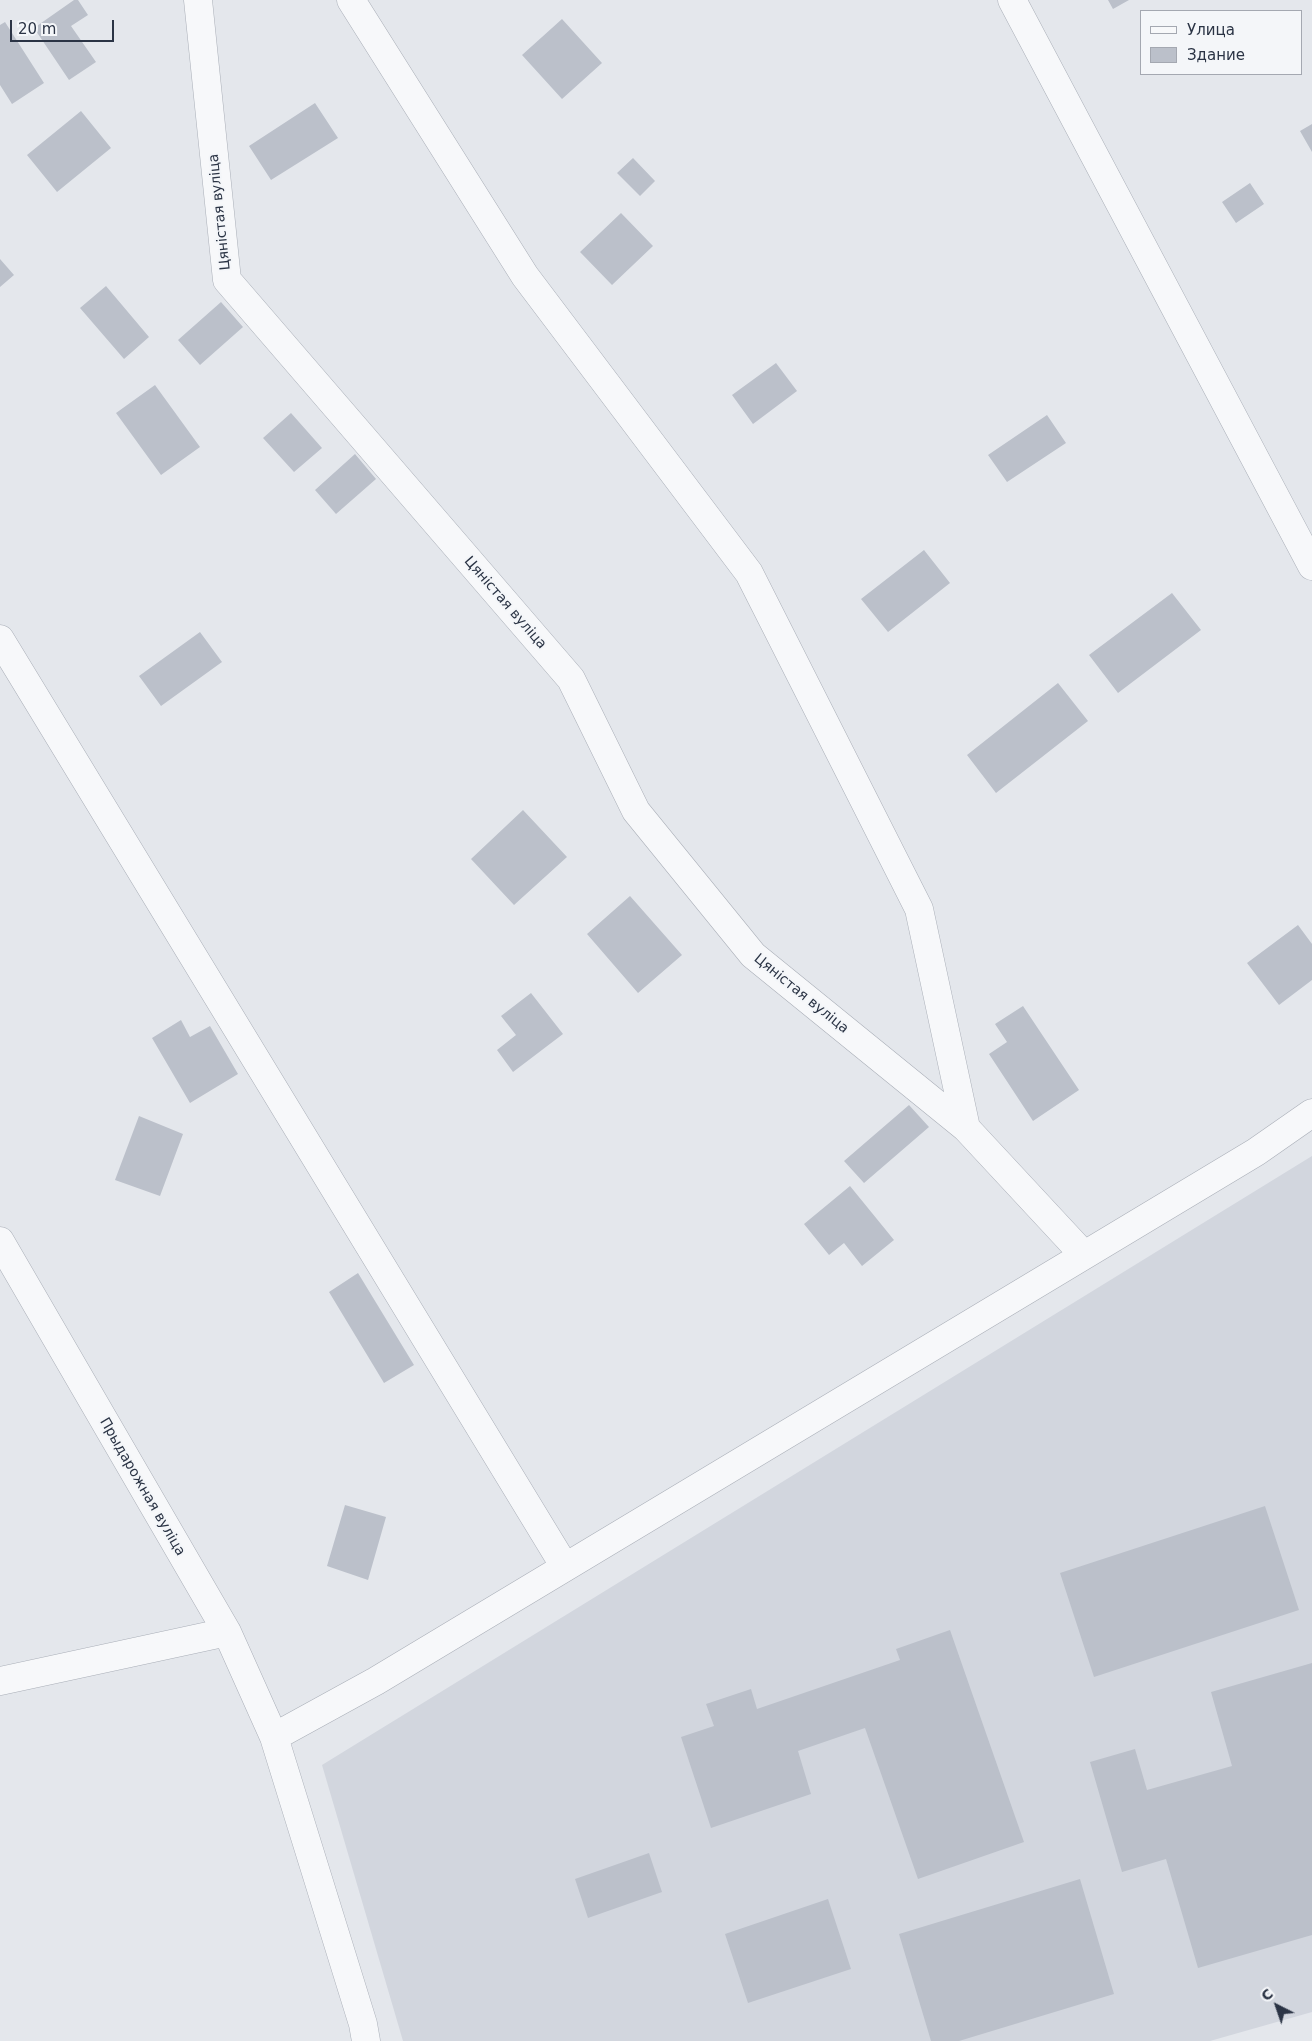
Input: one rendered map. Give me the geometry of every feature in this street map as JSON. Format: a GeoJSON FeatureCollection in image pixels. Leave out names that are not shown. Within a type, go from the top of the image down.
{"type":"FeatureCollection","features":[{"type":"Feature","properties":{"kind":"street","name":"Цяністая вуліца"},"geometry":{"type":"LineString","coordinates":[[198,0],[227,280],[571,679],[636,810],[753,955],[966,1128],[1084,1255]]}},
{"type":"Feature","properties":{"kind":"street"},"geometry":{"type":"LineString","coordinates":[[351,0],[526,276],[749,573],[919,909],[966,1128]]}},
{"type":"Feature","properties":{"kind":"street"},"geometry":{"type":"LineString","coordinates":[[1012,0],[1312,566]]}},
{"type":"Feature","properties":{"kind":"street"},"geometry":{"type":"LineString","coordinates":[[0,639],[565,1567]]}},
{"type":"Feature","properties":{"kind":"street"},"geometry":{"type":"LineString","coordinates":[[274,1737],[376,1681],[1256,1152],[1312,1114]]}},
{"type":"Feature","properties":{"kind":"street","name":"Прыдарожная вуліца"},"geometry":{"type":"LineString","coordinates":[[0,1241],[227,1632],[274,1737],[360,2014],[366,2041]]}},
{"type":"Feature","properties":{"kind":"street"},"geometry":{"type":"LineString","coordinates":[[0,1681],[227,1632]]}},
{"type":"Feature","properties":{"kind":"shaded area"},"geometry":{"type":"Polygon","coordinates":[[[1312,1156],[1312,2012],[1210,2041],[403,2041],[322,1765],[1312,1156]]]}},
{"type":"Feature","properties":{"kind":"building"},"geometry":{"type":"Polygon","coordinates":[[[74,0],[78,0],[88,15],[71,26],[96,62],[69,80],[34,28],[74,0]]]}},
{"type":"Feature","properties":{"kind":"building"},"geometry":{"type":"Polygon","coordinates":[[[1108,0],[1129,0],[1113,9],[1108,0]]]}},
{"type":"Feature","properties":{"kind":"building"},"geometry":{"type":"Polygon","coordinates":[[[562,19],[602,63],[562,99],[522,55],[562,19]]]}},
{"type":"Feature","properties":{"kind":"building"},"geometry":{"type":"Polygon","coordinates":[[[5,22],[44,83],[12,104],[0,85],[0,25],[5,22]]]}},
{"type":"Feature","properties":{"kind":"building"},"geometry":{"type":"Polygon","coordinates":[[[315,103],[338,138],[271,180],[249,146],[315,103]]]}},
{"type":"Feature","properties":{"kind":"building"},"geometry":{"type":"Polygon","coordinates":[[[81,111],[111,148],[57,192],[27,155],[81,111]]]}},
{"type":"Feature","properties":{"kind":"building"},"geometry":{"type":"Polygon","coordinates":[[[1312,124],[1312,152],[1300,131],[1312,124]]]}},
{"type":"Feature","properties":{"kind":"building"},"geometry":{"type":"Polygon","coordinates":[[[633,158],[655,181],[640,196],[617,173],[633,158]]]}},
{"type":"Feature","properties":{"kind":"building"},"geometry":{"type":"Polygon","coordinates":[[[1250,183],[1264,204],[1236,223],[1222,202],[1250,183]]]}},
{"type":"Feature","properties":{"kind":"building"},"geometry":{"type":"Polygon","coordinates":[[[621,213],[653,246],[612,285],[580,252],[621,213]]]}},
{"type":"Feature","properties":{"kind":"building"},"geometry":{"type":"Polygon","coordinates":[[[0,259],[14,275],[0,287],[0,259]]]}},
{"type":"Feature","properties":{"kind":"building"},"geometry":{"type":"Polygon","coordinates":[[[106,286],[149,337],[124,359],[80,308],[106,286]]]}},
{"type":"Feature","properties":{"kind":"building"},"geometry":{"type":"Polygon","coordinates":[[[221,302],[243,327],[200,365],[178,340],[221,302]]]}},
{"type":"Feature","properties":{"kind":"building"},"geometry":{"type":"Polygon","coordinates":[[[776,363],[797,391],[753,424],[732,395],[776,363]]]}},
{"type":"Feature","properties":{"kind":"building"},"geometry":{"type":"Polygon","coordinates":[[[155,385],[200,447],[161,475],[116,413],[155,385]]]}},
{"type":"Feature","properties":{"kind":"building"},"geometry":{"type":"Polygon","coordinates":[[[291,413],[322,448],[294,472],[263,438],[291,413]]]}},
{"type":"Feature","properties":{"kind":"building"},"geometry":{"type":"Polygon","coordinates":[[[1047,415],[1066,443],[1007,482],[988,455],[1047,415]]]}},
{"type":"Feature","properties":{"kind":"building"},"geometry":{"type":"Polygon","coordinates":[[[355,454],[376,479],[336,514],[315,490],[355,454]]]}},
{"type":"Feature","properties":{"kind":"building"},"geometry":{"type":"Polygon","coordinates":[[[924,550],[950,583],[888,632],[861,599],[924,550]]]}},
{"type":"Feature","properties":{"kind":"building"},"geometry":{"type":"Polygon","coordinates":[[[1172,593],[1201,630],[1118,693],[1089,655],[1172,593]]]}},
{"type":"Feature","properties":{"kind":"building"},"geometry":{"type":"Polygon","coordinates":[[[200,632],[222,662],[161,706],[139,676],[200,632]]]}},
{"type":"Feature","properties":{"kind":"building"},"geometry":{"type":"Polygon","coordinates":[[[1058,683],[1088,721],[996,793],[967,755],[1058,683]]]}},
{"type":"Feature","properties":{"kind":"building"},"geometry":{"type":"Polygon","coordinates":[[[523,810],[567,857],[514,905],[471,859],[523,810]]]}},
{"type":"Feature","properties":{"kind":"building"},"geometry":{"type":"Polygon","coordinates":[[[630,896],[682,955],[638,993],[587,934],[630,896]]]}},
{"type":"Feature","properties":{"kind":"building"},"geometry":{"type":"Polygon","coordinates":[[[1298,925],[1312,944],[1312,980],[1279,1005],[1247,963],[1298,925]]]}},
{"type":"Feature","properties":{"kind":"building"},"geometry":{"type":"Polygon","coordinates":[[[531,993],[563,1034],[513,1072],[497,1050],[516,1035],[501,1016],[531,993]]]}},
{"type":"Feature","properties":{"kind":"building"},"geometry":{"type":"Polygon","coordinates":[[[1023,1006],[1079,1090],[1033,1121],[989,1054],[1007,1042],[995,1024],[1023,1006]]]}},
{"type":"Feature","properties":{"kind":"building"},"geometry":{"type":"Polygon","coordinates":[[[181,1020],[190,1037],[210,1026],[238,1074],[190,1103],[152,1038],[181,1020]]]}},
{"type":"Feature","properties":{"kind":"building"},"geometry":{"type":"Polygon","coordinates":[[[909,1105],[929,1127],[864,1183],[844,1161],[909,1105]]]}},
{"type":"Feature","properties":{"kind":"building"},"geometry":{"type":"Polygon","coordinates":[[[139,1116],[183,1134],[160,1196],[115,1180],[139,1116]]]}},
{"type":"Feature","properties":{"kind":"building"},"geometry":{"type":"Polygon","coordinates":[[[850,1186],[894,1240],[862,1266],[844,1243],[829,1255],[804,1224],[850,1186]]]}},
{"type":"Feature","properties":{"kind":"building"},"geometry":{"type":"Polygon","coordinates":[[[358,1273],[414,1365],[384,1383],[329,1292],[358,1273]]]}},
{"type":"Feature","properties":{"kind":"building"},"geometry":{"type":"Polygon","coordinates":[[[345,1505],[386,1517],[368,1580],[327,1566],[345,1505]]]}},
{"type":"Feature","properties":{"kind":"building"},"geometry":{"type":"Polygon","coordinates":[[[1265,1506],[1299,1610],[1094,1677],[1060,1573],[1265,1506]]]}},
{"type":"Feature","properties":{"kind":"building"},"geometry":{"type":"Polygon","coordinates":[[[950,1630],[1024,1842],[918,1879],[865,1728],[798,1751],[811,1794],[711,1828],[681,1737],[714,1726],[706,1704],[751,1689],[757,1709],[900,1660],[896,1649],[950,1630]]]}},
{"type":"Feature","properties":{"kind":"building"},"geometry":{"type":"Polygon","coordinates":[[[1312,1663],[1312,1935],[1198,1968],[1166,1859],[1122,1872],[1090,1762],[1135,1749],[1147,1790],[1232,1766],[1211,1692],[1312,1663]]]}},
{"type":"Feature","properties":{"kind":"building"},"geometry":{"type":"Polygon","coordinates":[[[649,1853],[662,1892],[588,1918],[575,1879],[649,1853]]]}},
{"type":"Feature","properties":{"kind":"building"},"geometry":{"type":"Polygon","coordinates":[[[1080,1879],[1114,1994],[959,2041],[931,2041],[899,1934],[1080,1879]]]}},
{"type":"Feature","properties":{"kind":"building"},"geometry":{"type":"Polygon","coordinates":[[[828,1899],[851,1969],[748,2003],[725,1934],[828,1899]]]}}]}
